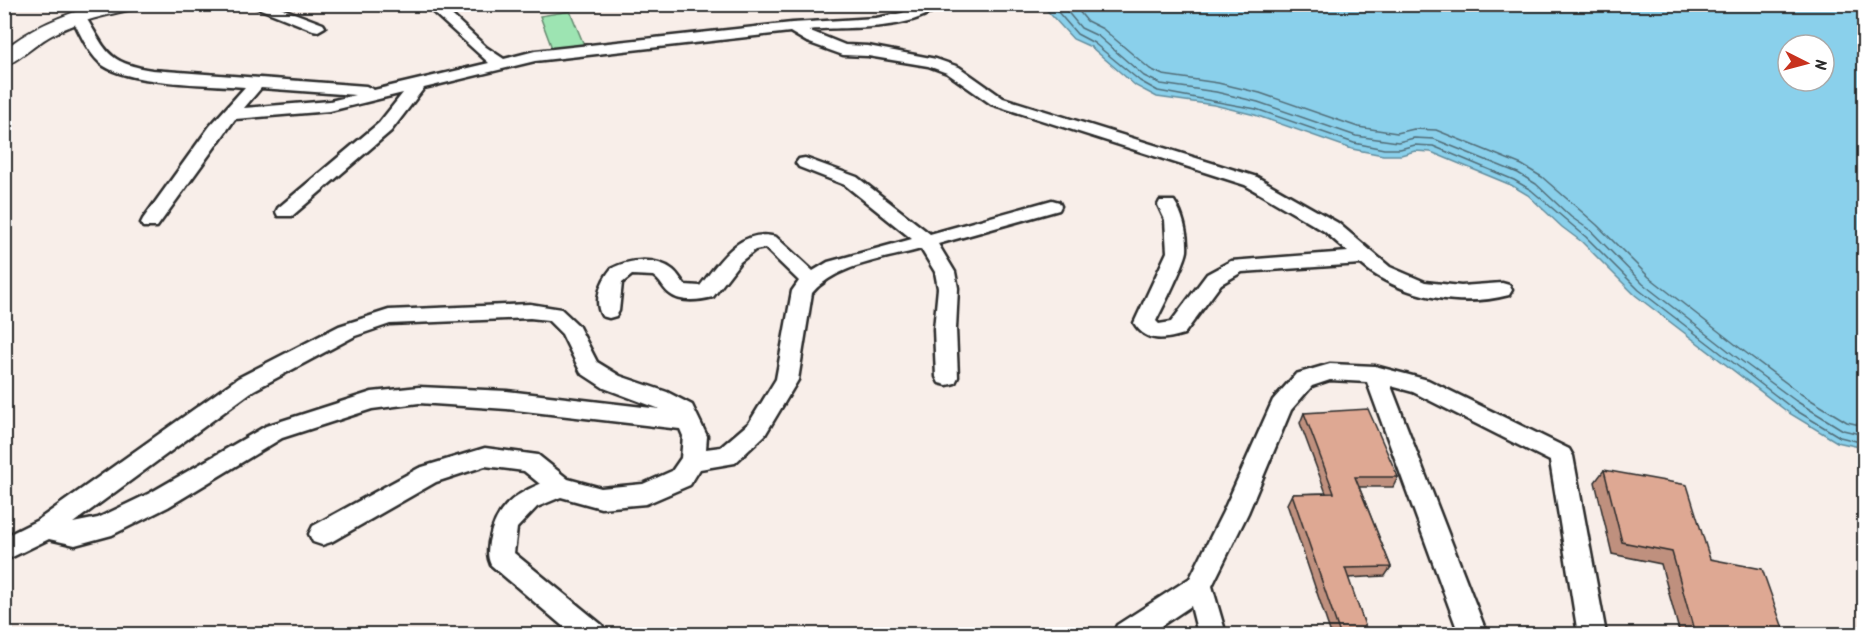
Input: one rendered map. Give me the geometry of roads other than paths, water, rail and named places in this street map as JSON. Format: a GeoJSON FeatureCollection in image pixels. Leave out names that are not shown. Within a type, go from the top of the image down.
{"type":"FeatureCollection","features":[{"type":"Feature","properties":{"kind":"street"},"geometry":{"type":"LineString","coordinates":[[4,60],[43,31],[78,16],[131,4]]}},
{"type":"Feature","properties":{"kind":"street"},"geometry":{"type":"LineString","coordinates":[[255,4],[318,27]]}},
{"type":"Feature","properties":{"kind":"street"},"geometry":{"type":"LineString","coordinates":[[431,4],[481,50],[502,65]]}},
{"type":"Feature","properties":{"kind":"street"},"geometry":{"type":"LineString","coordinates":[[230,114],[330,106],[535,56],[792,27],[858,25],[884,21],[934,4]]}},
{"type":"Feature","properties":{"kind":"street"},"geometry":{"type":"LineString","coordinates":[[78,16],[103,60],[123,70],[152,75],[384,92]]}},
{"type":"Feature","properties":{"kind":"street"},"geometry":{"type":"LineString","coordinates":[[792,27],[812,39],[843,50],[868,51],[931,62],[953,70],[997,101],[1251,181],[1331,227],[1383,272],[1422,288],[1461,293],[1502,290]]}},
{"type":"Feature","properties":{"kind":"street"},"geometry":{"type":"LineString","coordinates":[[150,223],[230,114],[258,82]]}},
{"type":"Feature","properties":{"kind":"street"},"geometry":{"type":"LineString","coordinates":[[285,212],[385,127],[418,85]]}},
{"type":"Feature","properties":{"kind":"street"},"geometry":{"type":"LineString","coordinates":[[805,163],[851,181],[926,242],[945,272],[948,288],[945,329],[947,376]]}},
{"type":"Feature","properties":{"kind":"street"},"geometry":{"type":"LineString","coordinates":[[693,460],[727,456],[757,429],[787,380],[802,291],[810,281],[835,267],[1052,206]]}},
{"type":"Feature","properties":{"kind":"street"},"geometry":{"type":"LineString","coordinates":[[1167,206],[1173,220],[1177,252],[1145,324],[1154,332],[1177,329],[1214,279],[1238,266],[1366,257]]}},
{"type":"Feature","properties":{"kind":"street"},"geometry":{"type":"LineString","coordinates":[[609,311],[610,285],[614,277],[621,272],[648,268],[665,275],[678,290],[692,294],[706,292],[743,247],[755,242],[769,241],[810,281]]}},
{"type":"Feature","properties":{"kind":"street"},"geometry":{"type":"LineString","coordinates":[[4,550],[46,528],[246,384],[347,331],[388,317],[530,310],[554,314],[570,330],[589,366],[612,382],[659,398],[684,411],[695,436],[693,460],[681,478],[646,494],[601,498],[560,487],[530,462],[485,457],[428,475],[322,534]]}},
{"type":"Feature","properties":{"kind":"street"},"geometry":{"type":"LineString","coordinates":[[1127,634],[1199,586],[1235,513],[1281,406],[1304,380],[1330,372],[1375,374],[1420,386],[1561,456],[1592,634]]}},
{"type":"Feature","properties":{"kind":"street"},"geometry":{"type":"LineString","coordinates":[[1375,374],[1473,634]]}},
{"type":"Feature","properties":{"kind":"street"},"geometry":{"type":"LineString","coordinates":[[46,528],[75,534],[103,527],[159,500],[274,432],[372,401],[419,395],[507,400],[688,421]]}},
{"type":"Feature","properties":{"kind":"street"},"geometry":{"type":"LineString","coordinates":[[560,487],[528,500],[505,524],[500,556],[592,634]]}},
{"type":"Feature","properties":{"kind":"street"},"geometry":{"type":"LineString","coordinates":[[1199,586],[1212,634]]}},
{"type":"Feature","properties":{"kind":"water"},"geometry":{"type":"Polygon","coordinates":[[[1042,5],[1864,5],[1864,448],[1837,442],[1789,413],[1635,295],[1582,242],[1562,227],[1528,195],[1511,185],[1431,152],[1415,151],[1401,155],[1383,155],[1352,149],[1255,115],[1214,105],[1157,97],[1136,86],[1091,47],[1073,39],[1042,5]]]}}]}
